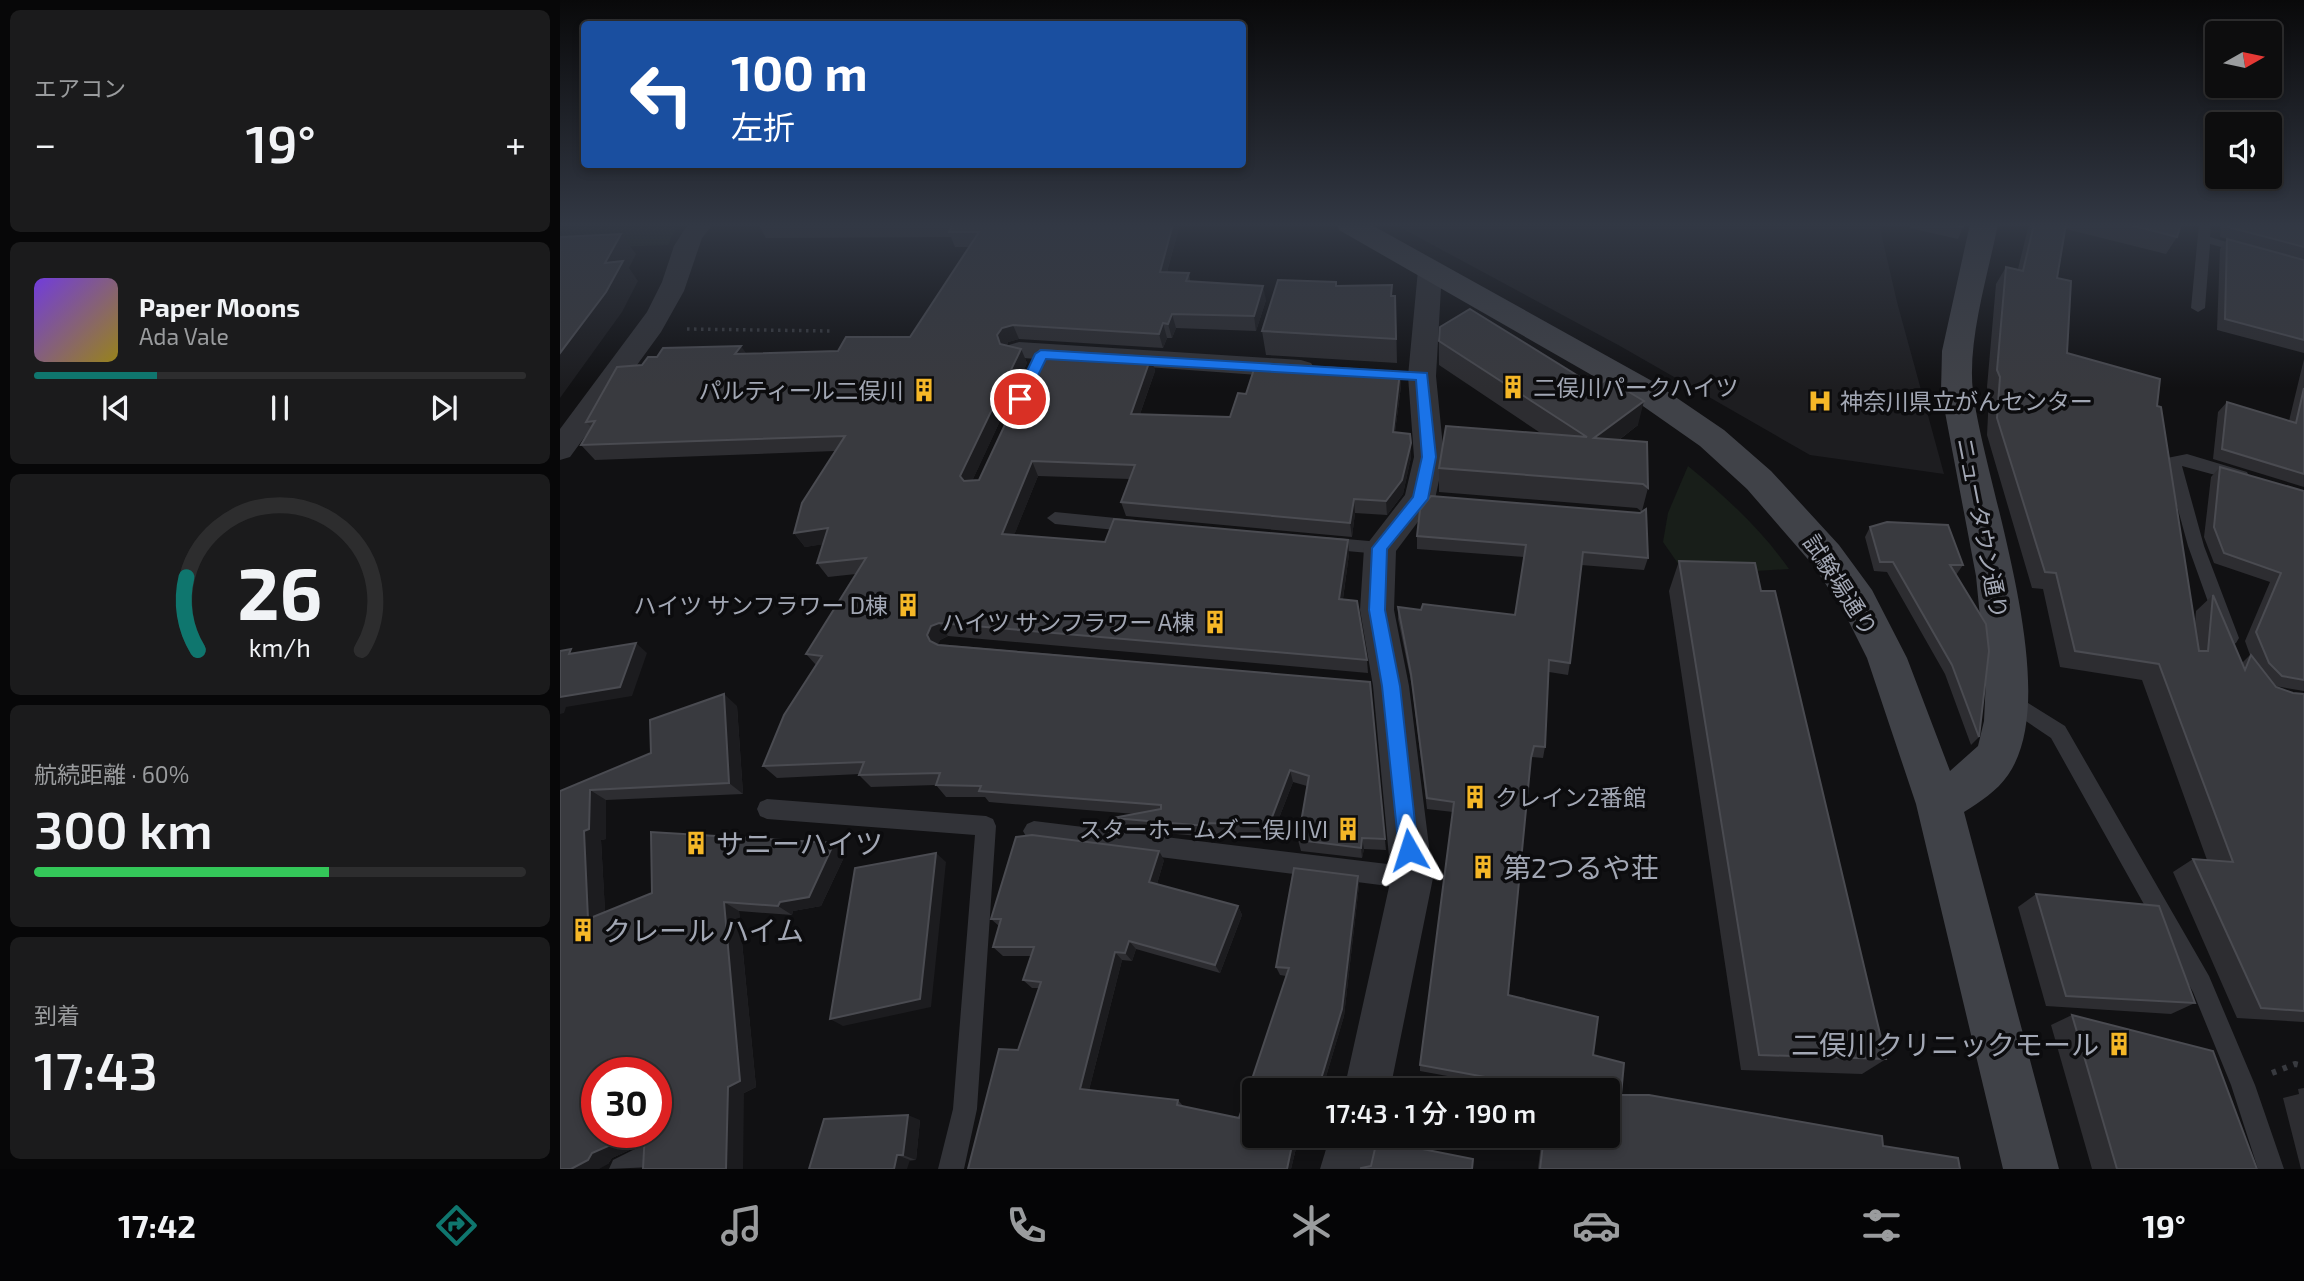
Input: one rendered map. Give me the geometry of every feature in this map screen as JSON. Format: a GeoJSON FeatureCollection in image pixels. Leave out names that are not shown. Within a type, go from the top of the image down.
{"type":"FeatureCollection","features":[{"type":"Feature","properties":{"kind":"street"},"geometry":{"type":"LineString","coordinates":[[560,450],[647,328],[675,279]]}},
{"type":"Feature","properties":{"kind":"street"},"geometry":{"type":"LineString","coordinates":[[1370,1078],[1412,878],[1384,685],[1377,610],[1380,548],[1427,500],[1429,457],[1409,375],[1428,279]]}},
{"type":"Feature","properties":{"kind":"street","name":"試験場通り"},"geometry":{"type":"LineString","coordinates":[[1445,279],[1641,389],[1712,438],[1796,518],[1858,601],[1887,658],[1939,804],[2031,1169]]}},
{"type":"Feature","properties":{"kind":"street","name":"ニュータウン通り"},"geometry":{"type":"LineString","coordinates":[[1939,804],[1990,766],[1999,750],[2009,699],[2005,646],[1957,391],[1958,351],[1973,279]]}},
{"type":"Feature","properties":{"kind":"street"},"geometry":{"type":"LineString","coordinates":[[1032,357],[1327,371]]}},
{"type":"Feature","properties":{"kind":"street"},"geometry":{"type":"LineString","coordinates":[[1345,1169],[1351,1148]]}},
{"type":"Feature","properties":{"kind":"lane"},"geometry":{"type":"LineString","coordinates":[[2198,308],[2201,279]]}},
{"type":"Feature","properties":{"kind":"lane"},"geometry":{"type":"LineString","coordinates":[[2239,659],[2196,546],[2173,462],[2187,460],[2252,480]]}},
{"type":"Feature","properties":{"kind":"lane"},"geometry":{"type":"LineString","coordinates":[[1055,518],[1150,527]]}},
{"type":"Feature","properties":{"kind":"lane"},"geometry":{"type":"LineString","coordinates":[[1312,542],[1380,548]]}},
{"type":"Feature","properties":{"kind":"lane"},"geometry":{"type":"LineString","coordinates":[[2009,699],[2058,732],[2201,984],[2243,1084],[2271,1169]]}},
{"type":"Feature","properties":{"kind":"lane"},"geometry":{"type":"LineString","coordinates":[[766,809],[986,826],[965,1109],[951,1169]]}},
{"type":"Feature","properties":{"kind":"lane"},"geometry":{"type":"LineString","coordinates":[[1034,831],[1412,878]]}},
{"type":"Feature","properties":{"kind":"path"},"geometry":{"type":"LineString","coordinates":[[647,328],[831,331]]}},
{"type":"Feature","properties":{"kind":"path"},"geometry":{"type":"LineString","coordinates":[[2295,1064],[2304,1066]]}},
{"type":"Feature","properties":{"kind":"shaded area","name":"神奈川県立がんセンター"},"geometry":{"type":"Polygon","coordinates":[[[1495,279],[1892,279],[1944,474],[1810,455],[1620,346],[1495,279]]]}},
{"type":"Feature","properties":{"kind":"shaded area"},"geometry":{"type":"Polygon","coordinates":[[[1688,466],[1742,514],[1767,540],[1789,569],[1686,575],[1663,542],[1668,513],[1688,466]]]}},
{"type":"Feature","properties":{"kind":"building"},"geometry":{"type":"Polygon","coordinates":[[[560,279],[613,279],[606,292],[560,353],[560,279]]]}},
{"type":"Feature","properties":{"kind":"building"},"geometry":{"type":"Polygon","coordinates":[[[948,279],[1187,279],[1186,281],[1263,286],[1254,316],[1172,314],[1168,324],[1163,323],[1159,334],[1013,325],[1002,328],[997,335],[1000,344],[1021,349],[960,476],[964,481],[979,480],[1040,350],[1151,357],[1131,414],[1230,417],[1238,393],[1246,394],[1256,363],[1400,372],[1393,432],[1410,434],[1411,443],[1402,480],[1386,501],[1354,499],[1350,523],[1121,502],[1135,465],[1032,461],[1002,534],[1105,542],[1114,519],[1348,540],[1339,599],[1357,601],[1367,660],[939,623],[931,626],[927,635],[930,641],[938,645],[1370,682],[1385,839],[1362,838],[1361,848],[1298,840],[1309,776],[1290,770],[1269,825],[1206,823],[1206,826],[1113,818],[1161,809],[1161,805],[979,791],[981,786],[936,785],[940,773],[859,775],[864,762],[763,766],[784,715],[822,656],[806,654],[866,558],[817,563],[828,528],[794,533],[802,503],[845,436],[581,445],[595,421],[586,422],[617,367],[642,365],[648,357],[657,357],[663,348],[741,346],[735,354],[838,351],[846,337],[910,337],[948,279]]]}},
{"type":"Feature","properties":{"kind":"building"},"geometry":{"type":"Polygon","coordinates":[[[2005,279],[2060,279],[2071,281],[2067,353],[2160,379],[2157,406],[2161,407],[2199,651],[2208,651],[2213,595],[2245,670],[2251,655],[2276,687],[2304,694],[2304,1011],[2261,1008],[2193,859],[2233,862],[2159,664],[2075,651],[2056,573],[2045,572],[1997,418],[2000,377],[1997,370],[2005,279]]]}},
{"type":"Feature","properties":{"kind":"building"},"geometry":{"type":"Polygon","coordinates":[[[2226,279],[2304,279],[2304,340],[2225,319],[2226,279]]]}},
{"type":"Feature","properties":{"kind":"building"},"geometry":{"type":"Polygon","coordinates":[[[1278,280],[1336,282],[1336,286],[1392,285],[1391,296],[1395,296],[1396,339],[1262,331],[1278,280]]]}},
{"type":"Feature","properties":{"kind":"building"},"geometry":{"type":"Polygon","coordinates":[[[1470,309],[1596,387],[1607,379],[1644,401],[1594,438],[1647,442],[1648,488],[1643,484],[1439,468],[1446,426],[1587,437],[1439,341],[1440,327],[1470,309]]]}},
{"type":"Feature","properties":{"kind":"building"},"geometry":{"type":"Polygon","coordinates":[[[2304,388],[2304,474],[2222,449],[2227,402],[2296,423],[2304,388]]]}},
{"type":"Feature","properties":{"kind":"building"},"geometry":{"type":"Polygon","coordinates":[[[2220,467],[2304,491],[2304,680],[2282,676],[2269,663],[2256,632],[2281,573],[2224,553],[2214,527],[2220,467]]]}},
{"type":"Feature","properties":{"kind":"building"},"geometry":{"type":"Polygon","coordinates":[[[1431,496],[1640,513],[1646,509],[1648,558],[1583,552],[1570,663],[1549,660],[1545,747],[1534,746],[1531,758],[1508,995],[1598,1017],[1593,1055],[1624,1063],[1621,1095],[1649,1095],[1882,1136],[1883,1146],[1958,1158],[1960,1169],[1540,1169],[1543,1148],[1620,1148],[1620,1078],[1491,1078],[1420,1065],[1454,802],[1427,798],[1411,674],[1398,607],[1421,610],[1423,604],[1515,615],[1526,545],[1417,536],[1420,510],[1431,496]]]}},
{"type":"Feature","properties":{"kind":"building"},"geometry":{"type":"Polygon","coordinates":[[[1887,522],[1948,525],[1963,565],[1950,565],[1986,624],[1989,651],[1979,737],[1952,665],[1893,562],[1880,562],[1870,527],[1887,522]]]}},
{"type":"Feature","properties":{"kind":"building"},"geometry":{"type":"Polygon","coordinates":[[[1679,561],[1755,563],[1761,591],[1775,591],[1886,1059],[1759,1055],[1679,561]]]}},
{"type":"Feature","properties":{"kind":"building"},"geometry":{"type":"Polygon","coordinates":[[[636,643],[620,687],[560,697],[560,651],[571,649],[569,654],[636,643]]]}},
{"type":"Feature","properties":{"kind":"building"},"geometry":{"type":"Polygon","coordinates":[[[724,694],[729,783],[590,790],[589,829],[584,831],[588,919],[652,893],[651,832],[732,837],[732,842],[735,837],[834,843],[809,897],[780,902],[778,906],[724,902],[740,1081],[728,1087],[726,1169],[643,1169],[644,1148],[672,1148],[672,1057],[581,1057],[581,1148],[603,1148],[571,1169],[560,1169],[560,791],[651,753],[650,720],[724,694]]]}},
{"type":"Feature","properties":{"kind":"building"},"geometry":{"type":"Polygon","coordinates":[[[1032,835],[1159,851],[1149,882],[1238,906],[1215,965],[1129,941],[1125,953],[1115,952],[1080,1089],[1178,1100],[1177,1105],[1239,1118],[1242,1109],[1242,1148],[1291,1148],[1287,1169],[968,1169],[999,1049],[1018,1050],[1041,982],[1023,980],[1034,947],[993,947],[1001,919],[991,919],[1016,837],[1032,835]]]}},
{"type":"Feature","properties":{"kind":"building"},"geometry":{"type":"Polygon","coordinates":[[[936,853],[920,999],[830,1019],[855,868],[936,853]]]}},
{"type":"Feature","properties":{"kind":"building"},"geometry":{"type":"Polygon","coordinates":[[[1294,868],[1358,876],[1342,1009],[1321,1078],[1252,1078],[1289,968],[1276,967],[1294,868]]]}},
{"type":"Feature","properties":{"kind":"building"},"geometry":{"type":"Polygon","coordinates":[[[2036,894],[2159,906],[2195,1003],[2066,996],[2036,894]]]}},
{"type":"Feature","properties":{"kind":"building"},"geometry":{"type":"Polygon","coordinates":[[[2072,1015],[2213,1051],[2257,1169],[2117,1169],[2072,1015]]]}},
{"type":"Feature","properties":{"kind":"building"},"geometry":{"type":"Polygon","coordinates":[[[908,1115],[903,1155],[897,1155],[894,1169],[809,1169],[824,1119],[908,1115]]]}},
{"type":"Feature","properties":{"kind":"building"},"geometry":{"type":"Polygon","coordinates":[[[1375,1148],[1417,1148],[1473,1159],[1472,1169],[1361,1169],[1371,1166],[1375,1148]]]}},
{"type":"Feature","properties":{"kind":"place","name":"二俣川パークハイツ"},"geometry":{"type":"Point","coordinates":[1513,387]}},
{"type":"Feature","properties":{"kind":"place","name":"パルティール二俣川"},"geometry":{"type":"Point","coordinates":[924,390]}},
{"type":"Feature","properties":{"kind":"place","name":"神奈川県立がんセンター"},"geometry":{"type":"Point","coordinates":[1820,401]}},
{"type":"Feature","properties":{"kind":"place","name":"ハイツ サンフラワー D棟"},"geometry":{"type":"Point","coordinates":[908,605]}},
{"type":"Feature","properties":{"kind":"place","name":"ハイツ サンフラワー A棟"},"geometry":{"type":"Point","coordinates":[1215,622]}},
{"type":"Feature","properties":{"kind":"place","name":"クレイン2番館"},"geometry":{"type":"Point","coordinates":[1475,797]}},
{"type":"Feature","properties":{"kind":"place","name":"スターホームズ二俣川VI"},"geometry":{"type":"Point","coordinates":[1348,829]}},
{"type":"Feature","properties":{"kind":"place","name":"サニーハイツ"},"geometry":{"type":"Point","coordinates":[696,843]}},
{"type":"Feature","properties":{"kind":"place","name":"第2つるや荘"},"geometry":{"type":"Point","coordinates":[1483,867]}},
{"type":"Feature","properties":{"kind":"place","name":"クレール ハイム"},"geometry":{"type":"Point","coordinates":[583,930]}},
{"type":"Feature","properties":{"kind":"place","name":"二俣川クリニックモール"},"geometry":{"type":"Point","coordinates":[2119,1044]}},
{"type":"Feature","properties":{"kind":"route"},"geometry":{"type":"LineString","coordinates":[[1020,399],[1041,354],[1422,376],[1429,457],[1420,499],[1380,548],[1377,610],[1391,686],[1409,850]]}}]}
